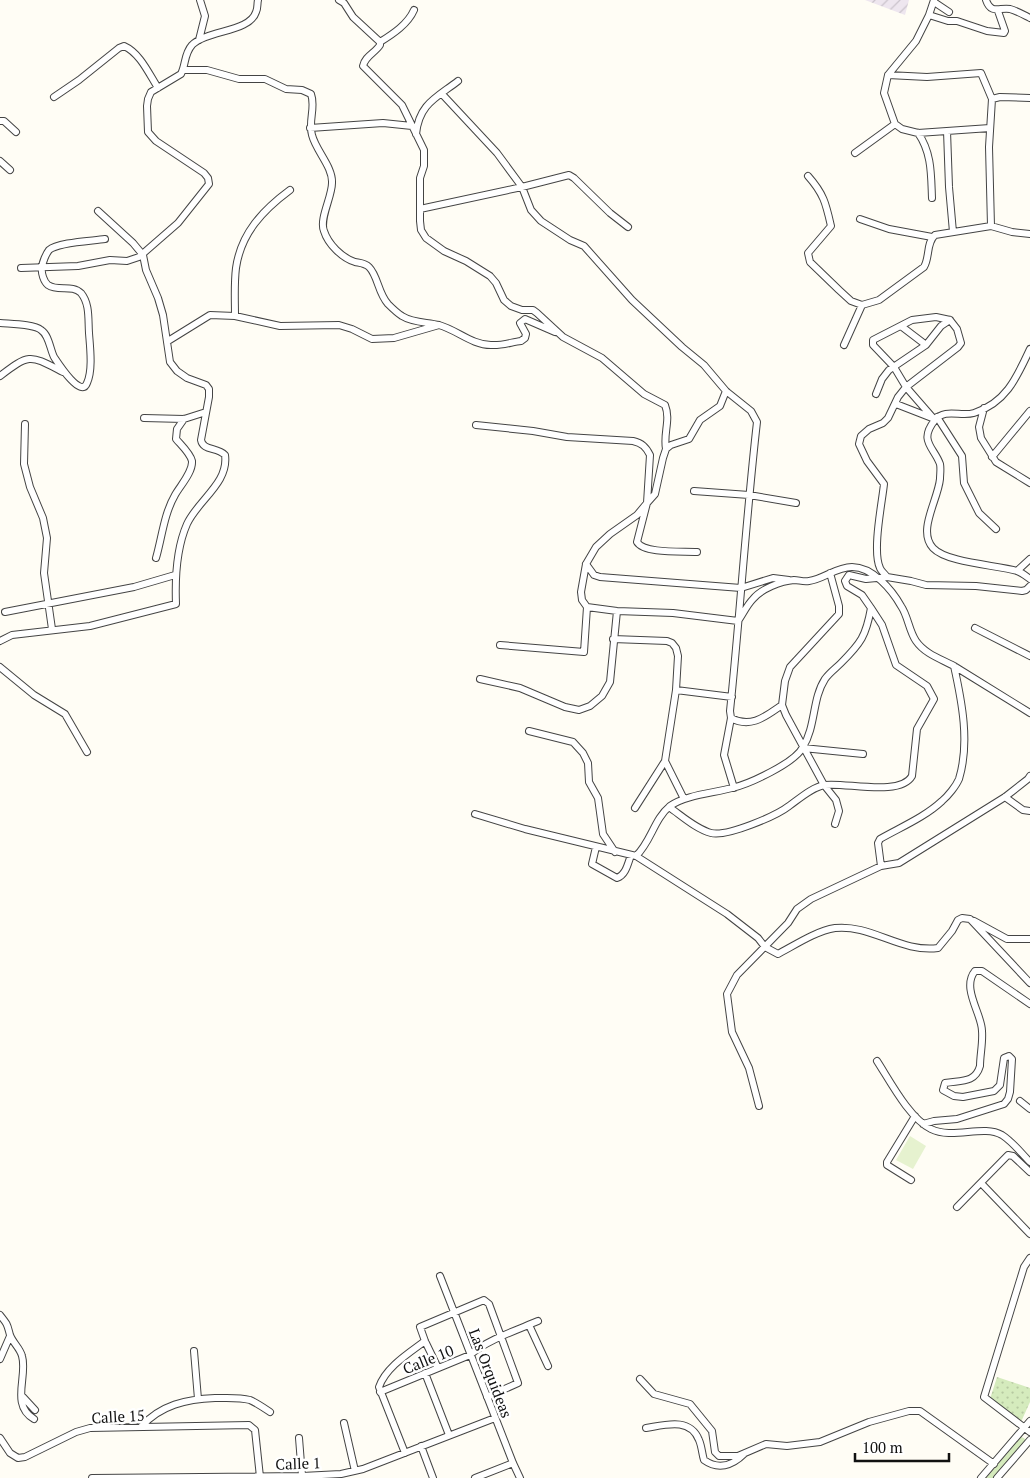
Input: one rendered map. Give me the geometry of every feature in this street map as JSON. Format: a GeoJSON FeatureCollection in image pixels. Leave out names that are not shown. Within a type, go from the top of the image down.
{"type":"FeatureCollection","features":[{"type":"Feature","properties":{"kind":"street"},"geometry":{"type":"LineString","coordinates":[[199,40],[206,16],[200,0]]}},
{"type":"Feature","properties":{"kind":"street"},"geometry":{"type":"LineString","coordinates":[[21,268],[78,266],[110,260],[127,261],[143,255],[178,223],[209,184],[208,178],[204,173],[156,141],[148,132],[148,99],[151,92],[181,74],[187,52],[199,40],[245,24],[253,18],[257,11],[258,0]]}},
{"type":"Feature","properties":{"kind":"street"},"geometry":{"type":"LineString","coordinates":[[339,0],[344,3],[353,17],[380,42]]}},
{"type":"Feature","properties":{"kind":"street"},"geometry":{"type":"LineString","coordinates":[[986,0],[989,6],[998,10],[1008,9],[1030,18]]}},
{"type":"Feature","properties":{"kind":"street"},"geometry":{"type":"LineString","coordinates":[[949,12],[934,1],[930,15],[916,41],[888,75],[884,92],[895,124],[902,129],[918,134],[990,128]]}},
{"type":"Feature","properties":{"kind":"street"},"geometry":{"type":"LineString","coordinates":[[414,10],[411,17],[380,42],[378,49],[368,56],[363,66],[402,105],[424,150],[424,166],[420,178],[422,230],[426,238],[444,251],[466,261],[490,276],[496,283],[504,300],[511,306],[522,310],[533,310],[563,337]]}},
{"type":"Feature","properties":{"kind":"street"},"geometry":{"type":"LineString","coordinates":[[930,15],[948,21],[957,21],[986,31],[1004,33],[998,10]]}},
{"type":"Feature","properties":{"kind":"street"},"geometry":{"type":"LineString","coordinates":[[54,97],[124,46],[130,48],[141,61],[158,88]]}},
{"type":"Feature","properties":{"kind":"street"},"geometry":{"type":"LineString","coordinates":[[183,70],[207,70],[239,79],[265,79],[286,89],[308,91],[312,94],[310,128],[312,137],[332,177],[328,205],[322,225],[324,231],[332,245],[346,258],[369,267],[386,302],[402,316],[440,325],[468,339],[491,345],[521,341],[525,338],[526,334],[520,323],[525,319],[551,330],[602,358],[644,394],[665,405],[668,413],[665,431],[666,449],[654,494],[637,515],[610,534],[596,547],[586,564],[581,592],[582,600],[587,607],[584,652],[500,645]]}},
{"type":"Feature","properties":{"kind":"street"},"geometry":{"type":"LineString","coordinates":[[888,75],[927,77],[981,73],[992,99],[990,128],[991,226]]}},
{"type":"Feature","properties":{"kind":"street"},"geometry":{"type":"LineString","coordinates":[[416,135],[420,116],[425,107],[458,81]]}},
{"type":"Feature","properties":{"kind":"street"},"geometry":{"type":"LineString","coordinates":[[442,94],[497,152],[522,187],[531,210],[541,221],[570,240],[584,246],[616,283],[682,347],[704,365],[726,391],[751,411],[756,422],[731,718],[724,755],[734,788]]}},
{"type":"Feature","properties":{"kind":"street"},"geometry":{"type":"LineString","coordinates":[[992,99],[1000,97],[1030,98]]}},
{"type":"Feature","properties":{"kind":"street"},"geometry":{"type":"LineString","coordinates":[[0,120],[4,121],[16,132]]}},
{"type":"Feature","properties":{"kind":"street"},"geometry":{"type":"LineString","coordinates":[[310,128],[383,123],[412,126]]}},
{"type":"Feature","properties":{"kind":"street"},"geometry":{"type":"LineString","coordinates":[[855,153],[895,124]]}},
{"type":"Feature","properties":{"kind":"street"},"geometry":{"type":"LineString","coordinates":[[946,131],[953,232]]}},
{"type":"Feature","properties":{"kind":"street"},"geometry":{"type":"LineString","coordinates":[[918,134],[926,144],[930,162],[932,198]]}},
{"type":"Feature","properties":{"kind":"street"},"geometry":{"type":"LineString","coordinates":[[0,161],[10,170]]}},
{"type":"Feature","properties":{"kind":"street"},"geometry":{"type":"LineString","coordinates":[[420,209],[569,175],[628,227]]}},
{"type":"Feature","properties":{"kind":"street"},"geometry":{"type":"LineString","coordinates":[[808,176],[819,189],[826,204],[831,226],[808,253],[810,262],[851,300],[862,305],[878,300],[924,267],[932,237]]}},
{"type":"Feature","properties":{"kind":"street"},"geometry":{"type":"LineString","coordinates":[[235,316],[236,269],[242,243],[252,226],[271,204],[290,190]]}},
{"type":"Feature","properties":{"kind":"street"},"geometry":{"type":"LineString","coordinates":[[0,641],[12,636],[52,629],[90,626],[176,604],[175,575],[186,526],[222,477],[225,467],[225,455],[223,452],[219,449],[202,445],[201,440],[209,389],[206,385],[187,378],[173,367],[168,355],[168,341],[158,298],[146,270],[143,255],[133,242],[98,211]]}},
{"type":"Feature","properties":{"kind":"street"},"geometry":{"type":"LineString","coordinates":[[860,219],[888,229],[932,237],[991,226],[1012,232],[1030,234]]}},
{"type":"Feature","properties":{"kind":"street"},"geometry":{"type":"LineString","coordinates":[[0,323],[37,327],[43,330],[55,359],[66,374],[77,386],[81,388],[85,386],[88,382],[90,360],[87,302],[79,291],[73,288],[53,287],[47,284],[44,280],[42,268],[50,250],[57,246],[105,239]]}},
{"type":"Feature","properties":{"kind":"street"},"geometry":{"type":"LineString","coordinates":[[844,345],[862,305]]}},
{"type":"Feature","properties":{"kind":"street"},"geometry":{"type":"LineString","coordinates":[[168,341],[210,315],[235,316],[280,326],[339,325],[352,329],[372,340],[394,338],[440,325]]}},
{"type":"Feature","properties":{"kind":"street"},"geometry":{"type":"LineString","coordinates":[[996,530],[979,512],[964,483],[962,456],[935,418],[906,387],[894,367],[873,344],[873,340],[912,320],[936,317],[950,320],[958,329],[961,343],[906,387],[898,397],[888,418],[883,423],[869,429],[861,436],[859,444],[867,461],[884,484],[879,520],[878,555],[883,577],[902,606],[916,641],[931,655],[954,666],[1030,713]]}},
{"type":"Feature","properties":{"kind":"street"},"geometry":{"type":"LineString","coordinates":[[876,394],[882,379],[894,367],[926,345],[942,326],[950,320]]}},
{"type":"Feature","properties":{"kind":"street"},"geometry":{"type":"LineString","coordinates":[[901,326],[926,345]]}},
{"type":"Feature","properties":{"kind":"street"},"geometry":{"type":"LineString","coordinates":[[1030,350],[1014,383],[998,399],[973,414],[946,413],[935,418],[928,439],[928,446],[939,462],[941,472],[938,493],[928,521],[927,536],[930,543],[946,556],[1017,571],[1030,578]]}},
{"type":"Feature","properties":{"kind":"street"},"geometry":{"type":"LineString","coordinates":[[0,376],[28,358],[37,358],[66,374]]}},
{"type":"Feature","properties":{"kind":"street"},"geometry":{"type":"LineString","coordinates":[[666,449],[671,445],[689,439],[700,420],[720,406],[726,391]]}},
{"type":"Feature","properties":{"kind":"street"},"geometry":{"type":"LineString","coordinates":[[896,404],[935,418]]}},
{"type":"Feature","properties":{"kind":"street"},"geometry":{"type":"LineString","coordinates":[[984,408],[979,427],[981,438],[992,457],[996,462],[1030,483]]}},
{"type":"Feature","properties":{"kind":"street"},"geometry":{"type":"LineString","coordinates":[[992,457],[1030,410]]}},
{"type":"Feature","properties":{"kind":"street"},"geometry":{"type":"LineString","coordinates":[[144,418],[184,419],[206,412]]}},
{"type":"Feature","properties":{"kind":"street"},"geometry":{"type":"LineString","coordinates":[[156,558],[166,517],[174,496],[191,467],[192,461],[189,454],[176,438],[177,429],[184,419]]}},
{"type":"Feature","properties":{"kind":"street"},"geometry":{"type":"LineString","coordinates":[[25,424],[24,464],[30,487],[43,518],[47,538],[44,573],[52,629]]}},
{"type":"Feature","properties":{"kind":"street"},"geometry":{"type":"LineString","coordinates":[[476,425],[567,437],[612,439],[640,443],[647,448],[650,455],[650,477],[647,503],[637,542],[648,550],[697,552]]}},
{"type":"Feature","properties":{"kind":"street"},"geometry":{"type":"LineString","coordinates":[[1023,478],[1030,474]]}},
{"type":"Feature","properties":{"kind":"street"},"geometry":{"type":"LineString","coordinates":[[694,491],[749,495],[796,503]]}},
{"type":"Feature","properties":{"kind":"street"},"geometry":{"type":"LineString","coordinates":[[1017,571],[1030,559]]}},
{"type":"Feature","properties":{"kind":"street"},"geometry":{"type":"LineString","coordinates":[[586,564],[594,575],[600,577],[741,588],[773,578],[803,582],[814,580],[841,569],[852,567],[867,570],[883,577]]}},
{"type":"Feature","properties":{"kind":"street"},"geometry":{"type":"LineString","coordinates":[[830,573],[839,606],[839,614],[790,667],[785,681],[782,705],[824,785],[836,800],[838,806],[835,824]]}},
{"type":"Feature","properties":{"kind":"street"},"geometry":{"type":"LineString","coordinates":[[5,612],[134,587],[175,575]]}},
{"type":"Feature","properties":{"kind":"street"},"geometry":{"type":"LineString","coordinates":[[669,807],[701,829],[714,834],[739,828],[775,815],[802,796],[824,785],[865,787],[905,784],[909,780],[912,776],[917,729],[934,699],[927,686],[896,665],[882,625],[862,595],[847,586],[845,581],[849,575],[866,579],[883,577],[926,585],[976,586],[1022,591],[1030,586]]}},
{"type":"Feature","properties":{"kind":"street"},"geometry":{"type":"LineString","coordinates":[[738,621],[753,599],[763,590],[795,580]]}},
{"type":"Feature","properties":{"kind":"street"},"geometry":{"type":"LineString","coordinates":[[587,607],[617,611],[673,613],[738,621]]}},
{"type":"Feature","properties":{"kind":"street"},"geometry":{"type":"LineString","coordinates":[[596,847],[592,864],[617,878],[624,872],[634,855],[641,851],[660,818],[669,807],[684,799],[734,788],[764,775],[794,758],[803,748],[811,728],[820,689],[826,677],[855,649],[863,638],[868,627],[871,608]]}},
{"type":"Feature","properties":{"kind":"street"},"geometry":{"type":"LineString","coordinates":[[480,679],[520,688],[550,702],[579,710],[590,706],[602,696],[610,682],[617,611]]}},
{"type":"Feature","properties":{"kind":"street"},"geometry":{"type":"LineString","coordinates":[[975,628],[1030,656]]}},
{"type":"Feature","properties":{"kind":"street"},"geometry":{"type":"LineString","coordinates":[[613,639],[668,641],[676,648],[678,656],[676,690],[666,760],[634,808]]}},
{"type":"Feature","properties":{"kind":"street"},"geometry":{"type":"LineString","coordinates":[[881,866],[878,843],[880,839],[924,814],[943,800],[958,781],[963,756],[964,729],[963,706],[954,666]]}},
{"type":"Feature","properties":{"kind":"street"},"geometry":{"type":"LineString","coordinates":[[0,667],[34,695],[65,714],[87,752]]}},
{"type":"Feature","properties":{"kind":"street"},"geometry":{"type":"LineString","coordinates":[[676,690],[732,697]]}},
{"type":"Feature","properties":{"kind":"street"},"geometry":{"type":"LineString","coordinates":[[731,718],[739,722],[758,721],[782,705]]}},
{"type":"Feature","properties":{"kind":"street"},"geometry":{"type":"LineString","coordinates":[[529,731],[573,742],[583,753],[588,763],[589,782],[598,798],[603,834],[615,852]]}},
{"type":"Feature","properties":{"kind":"street"},"geometry":{"type":"LineString","coordinates":[[803,748],[863,754]]}},
{"type":"Feature","properties":{"kind":"street"},"geometry":{"type":"LineString","coordinates":[[666,760],[684,799]]}},
{"type":"Feature","properties":{"kind":"street"},"geometry":{"type":"LineString","coordinates":[[759,1106],[749,1068],[732,1032],[727,994],[737,975],[788,923],[797,909],[811,899],[881,866],[899,863],[1005,797],[1030,778]]}},
{"type":"Feature","properties":{"kind":"street"},"geometry":{"type":"LineString","coordinates":[[1005,797],[1023,810],[1030,811]]}},
{"type":"Feature","properties":{"kind":"street"},"geometry":{"type":"LineString","coordinates":[[474,814],[615,852],[634,855],[727,914],[758,938],[765,947],[778,954],[834,928],[861,930],[908,946],[938,948],[952,931],[958,920],[962,918],[970,919],[1007,939],[1030,939]]}},
{"type":"Feature","properties":{"kind":"street"},"geometry":{"type":"LineString","coordinates":[[970,919],[1030,983]]}},
{"type":"Feature","properties":{"kind":"street"},"geometry":{"type":"LineString","coordinates":[[923,1124],[966,1116],[1004,1104],[1010,1096],[1012,1059],[1006,1056],[1003,1060],[1000,1085],[994,1091],[963,1097],[954,1096],[944,1090],[945,1083],[965,1082],[978,1071],[980,1066],[982,1029],[972,1002],[971,979],[975,971],[982,971],[1030,1004]]}},
{"type":"Feature","properties":{"kind":"street"},"geometry":{"type":"LineString","coordinates":[[876,1061],[900,1098],[923,1124],[938,1132],[965,1134],[985,1130],[1002,1135],[1030,1162]]}},
{"type":"Feature","properties":{"kind":"street"},"geometry":{"type":"LineString","coordinates":[[1020,1100],[1030,1109]]}},
{"type":"Feature","properties":{"kind":"street"},"geometry":{"type":"LineString","coordinates":[[911,1180],[888,1165],[887,1162],[915,1116]]}},
{"type":"Feature","properties":{"kind":"street"},"geometry":{"type":"LineString","coordinates":[[958,1207],[1008,1155],[1011,1154],[1030,1172]]}},
{"type":"Feature","properties":{"kind":"street"},"geometry":{"type":"LineString","coordinates":[[981,1182],[1030,1234]]}},
{"type":"Feature","properties":{"kind":"street"},"geometry":{"type":"LineString","coordinates":[[1028,1429],[986,1400],[985,1395],[1024,1267],[1030,1258]]}},
{"type":"Feature","properties":{"kind":"street","name":"Las Orquideas"},"geometry":{"type":"LineString","coordinates":[[440,1276],[512,1463],[520,1478]]}},
{"type":"Feature","properties":{"kind":"street"},"geometry":{"type":"LineString","coordinates":[[438,1368],[420,1327],[484,1300],[489,1304],[518,1382],[487,1397]]}},
{"type":"Feature","properties":{"kind":"street"},"geometry":{"type":"LineString","coordinates":[[0,1315],[9,1327],[10,1336],[22,1355],[23,1366],[20,1394],[27,1415],[34,1418]]}},
{"type":"Feature","properties":{"kind":"street","name":"Calle 10"},"geometry":{"type":"LineString","coordinates":[[380,1392],[470,1355],[538,1320]]}},
{"type":"Feature","properties":{"kind":"street"},"geometry":{"type":"LineString","coordinates":[[529,1324],[548,1366]]}},
{"type":"Feature","properties":{"kind":"street"},"geometry":{"type":"LineString","coordinates":[[0,1359],[10,1336]]}},
{"type":"Feature","properties":{"kind":"street"},"geometry":{"type":"LineString","coordinates":[[405,1452],[380,1392],[381,1382],[403,1358],[425,1341]]}},
{"type":"Feature","properties":{"kind":"street"},"geometry":{"type":"LineString","coordinates":[[194,1352],[198,1399]]}},
{"type":"Feature","properties":{"kind":"street"},"geometry":{"type":"LineString","coordinates":[[425,1374],[449,1435]]}},
{"type":"Feature","properties":{"kind":"street"},"geometry":{"type":"LineString","coordinates":[[640,1379],[654,1394],[690,1404],[712,1431],[715,1452],[719,1456],[738,1456],[766,1444],[788,1446],[820,1442],[869,1422],[909,1411],[920,1411],[994,1464]]}},
{"type":"Feature","properties":{"kind":"street"},"geometry":{"type":"LineString","coordinates":[[20,1394],[35,1410]]}},
{"type":"Feature","properties":{"kind":"street"},"geometry":{"type":"LineString","coordinates":[[141,1427],[157,1412],[180,1402],[198,1399],[241,1398],[253,1401],[270,1412]]}},
{"type":"Feature","properties":{"kind":"street","name":"Calle 1"},"geometry":{"type":"LineString","coordinates":[[92,1478],[283,1477],[341,1474],[355,1471],[495,1418]]}},
{"type":"Feature","properties":{"kind":"street"},"geometry":{"type":"LineString","coordinates":[[981,1478],[1028,1429],[1030,1420]]}},
{"type":"Feature","properties":{"kind":"street"},"geometry":{"type":"LineString","coordinates":[[344,1423],[355,1471]]}},
{"type":"Feature","properties":{"kind":"street"},"geometry":{"type":"LineString","coordinates":[[646,1428],[677,1423],[684,1424],[699,1440],[704,1460],[718,1467],[728,1465],[747,1452]]}},
{"type":"Feature","properties":{"kind":"street","name":"Calle 15"},"geometry":{"type":"LineString","coordinates":[[0,1438],[10,1453],[18,1458],[25,1458],[76,1432],[90,1428],[250,1425],[255,1430],[260,1477]]}},
{"type":"Feature","properties":{"kind":"street"},"geometry":{"type":"LineString","coordinates":[[299,1438],[302,1476]]}},
{"type":"Feature","properties":{"kind":"street"},"geometry":{"type":"LineString","coordinates":[[997,1478],[1030,1440]]}},
{"type":"Feature","properties":{"kind":"street"},"geometry":{"type":"LineString","coordinates":[[421,1446],[433,1478]]}},
{"type":"Feature","properties":{"kind":"street"},"geometry":{"type":"LineString","coordinates":[[475,1478],[512,1463]]}},
{"type":"Feature","properties":{"kind":"shaded area"},"geometry":{"type":"Polygon","coordinates":[[[865,0],[909,0],[905,15],[865,0]]]}},
{"type":"Feature","properties":{"kind":"green space"},"geometry":{"type":"Polygon","coordinates":[[[910,1136],[926,1146],[913,1169],[896,1160],[910,1136]]]}},
{"type":"Feature","properties":{"kind":"green space"},"geometry":{"type":"Polygon","coordinates":[[[997,1377],[1030,1388],[1030,1402],[1021,1422],[990,1399],[997,1377]]]}},
{"type":"Feature","properties":{"kind":"green space"},"geometry":{"type":"Polygon","coordinates":[[[1021,1437],[1026,1441],[994,1478],[986,1478],[1021,1437]]]}}]}
